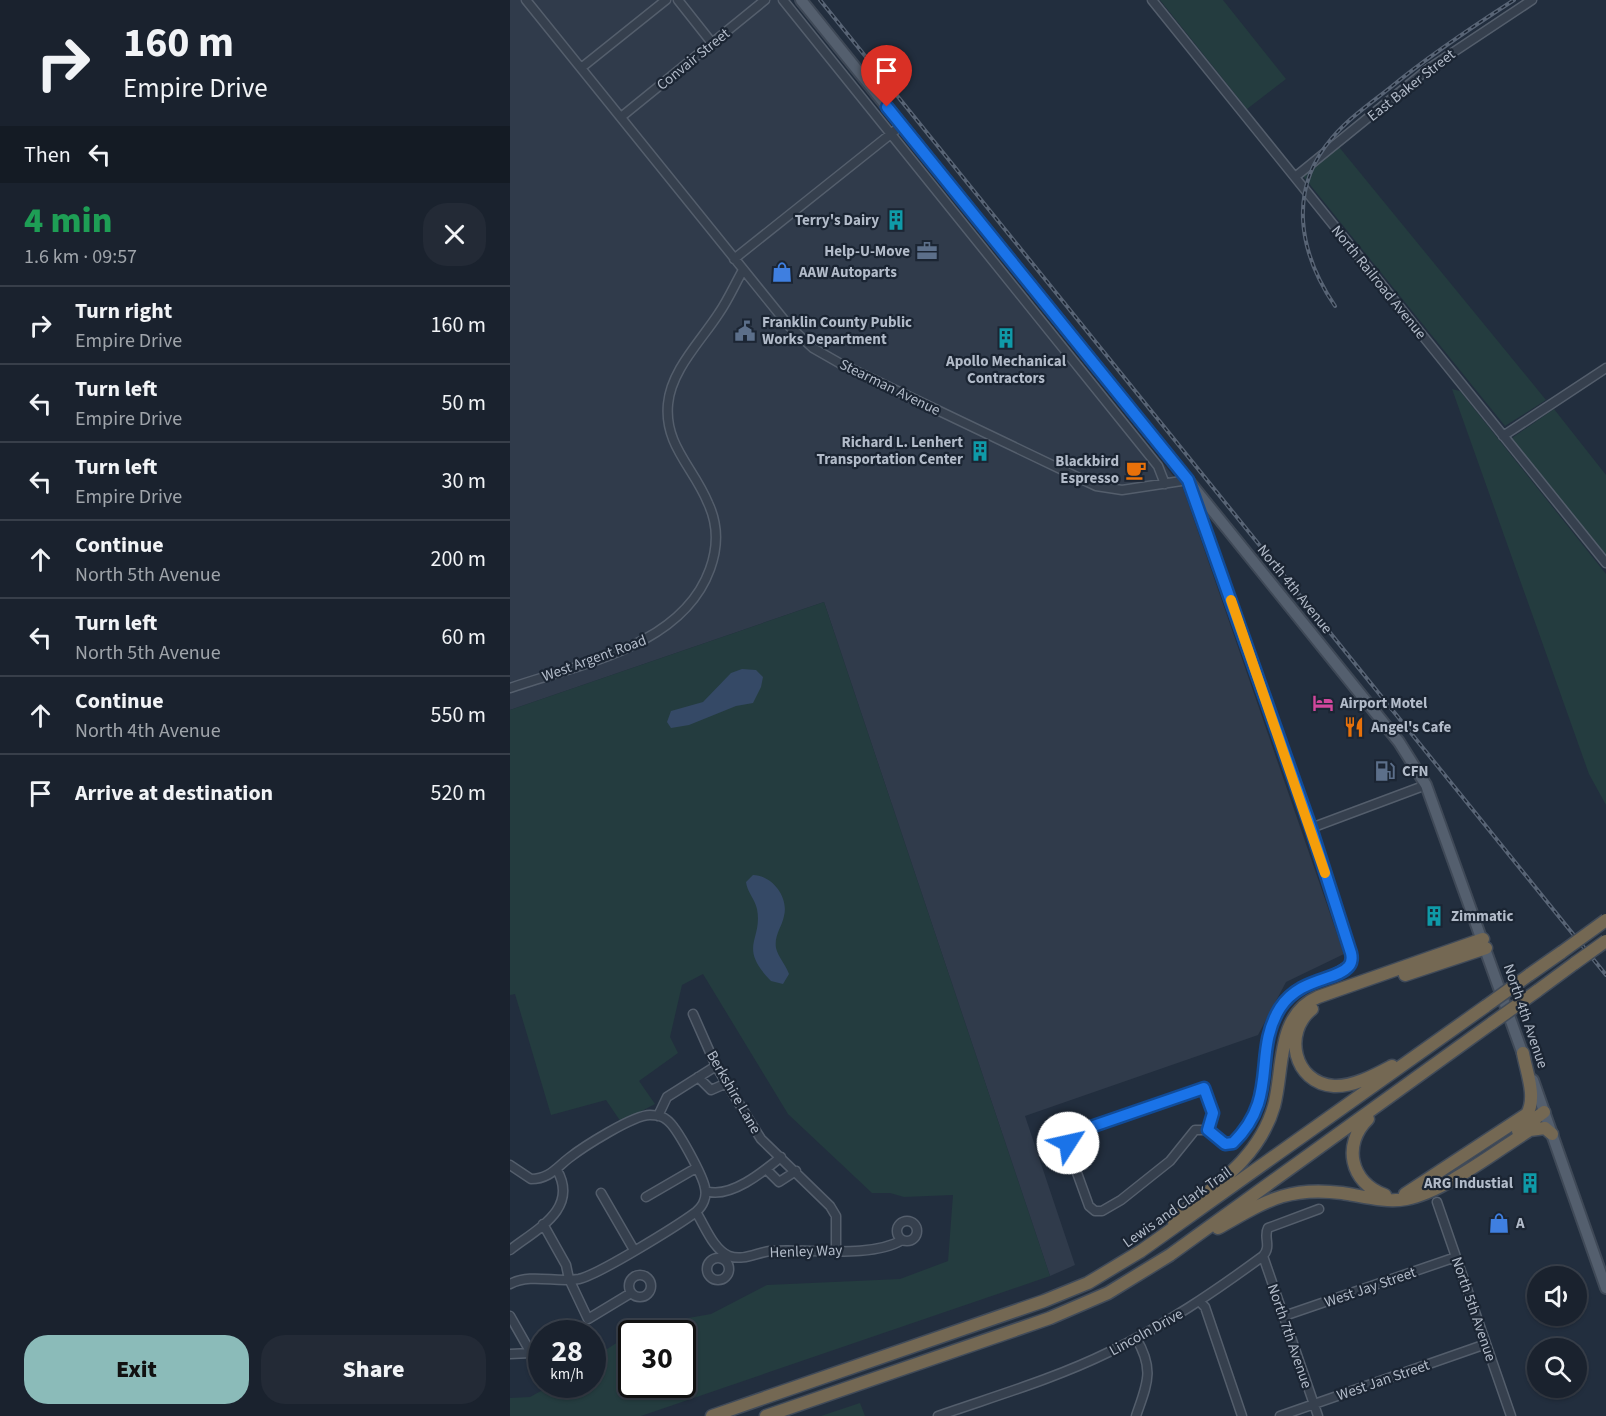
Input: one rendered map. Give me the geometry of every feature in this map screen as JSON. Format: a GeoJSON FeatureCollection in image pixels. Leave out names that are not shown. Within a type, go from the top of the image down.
{"type":"FeatureCollection","features":[{"type":"Feature","properties":{"kind":"highway","name":"Lewis and Clark Trail"},"geometry":{"type":"LineString","coordinates":[[711,1416],[1044,1301],[1105,1274],[1141,1251],[1606,920]]}},
{"type":"Feature","properties":{"kind":"highway"},"geometry":{"type":"LineString","coordinates":[[1170,1255],[1606,941]]}},
{"type":"Feature","properties":{"kind":"highway"},"geometry":{"type":"LineString","coordinates":[[1425,1050],[1375,1074],[1348,1084],[1334,1086],[1315,1080],[1304,1070],[1297,1059],[1295,1038],[1302,1019],[1321,1004],[1485,943]]}},
{"type":"Feature","properties":{"kind":"highway"},"geometry":{"type":"LineString","coordinates":[[1105,1274],[1239,1166],[1255,1148],[1267,1126],[1275,1103],[1288,1027],[1295,1014],[1305,1004],[1485,943]]}},
{"type":"Feature","properties":{"kind":"highway"},"geometry":{"type":"LineString","coordinates":[[1400,1089],[1363,1124],[1355,1135],[1352,1149],[1353,1162],[1362,1181],[1372,1190],[1385,1195],[1409,1193],[1527,1114],[1531,1095],[1523,1053]]}},
{"type":"Feature","properties":{"kind":"highway"},"geometry":{"type":"LineString","coordinates":[[1527,1114],[1544,1113]]}},
{"type":"Feature","properties":{"kind":"highway"},"geometry":{"type":"LineString","coordinates":[[1433,1190],[1544,1113]]}},
{"type":"Feature","properties":{"kind":"highway"},"geometry":{"type":"LineString","coordinates":[[766,1416],[1070,1310],[1108,1293],[1170,1255],[1284,1194],[1315,1190],[1396,1200],[1414,1197],[1433,1190],[1530,1130],[1545,1128],[1552,1134]]}},
{"type":"Feature","properties":{"kind":"main road","name":"North 4th Avenue"},"geometry":{"type":"LineString","coordinates":[[801,0],[1399,742],[1426,785],[1485,943],[1606,1288]]}},
{"type":"Feature","properties":{"kind":"street","name":"Stearman Avenue"},"geometry":{"type":"LineString","coordinates":[[526,0],[796,334],[831,359],[1096,486],[1122,490],[1188,480]]}},
{"type":"Feature","properties":{"kind":"street"},"geometry":{"type":"LineString","coordinates":[[581,68],[666,0]]}},
{"type":"Feature","properties":{"kind":"street"},"geometry":{"type":"LineString","coordinates":[[678,0],[712,43]]}},
{"type":"Feature","properties":{"kind":"street","name":"Convair Street"},"geometry":{"type":"LineString","coordinates":[[621,117],[765,0]]}},
{"type":"Feature","properties":{"kind":"street"},"geometry":{"type":"LineString","coordinates":[[783,0],[1158,466],[1165,484]]}},
{"type":"Feature","properties":{"kind":"street","name":"North Railroad Avenue"},"geometry":{"type":"LineString","coordinates":[[1152,0],[1606,563]]}},
{"type":"Feature","properties":{"kind":"street","name":"East Baker Street"},"geometry":{"type":"LineString","coordinates":[[1295,177],[1428,69],[1532,0]]}},
{"type":"Feature","properties":{"kind":"street"},"geometry":{"type":"LineString","coordinates":[[734,259],[902,125]]}},
{"type":"Feature","properties":{"kind":"street"},"geometry":{"type":"LineString","coordinates":[[973,236],[984,227]]}},
{"type":"Feature","properties":{"kind":"street","name":"West Argent Road"},"geometry":{"type":"LineString","coordinates":[[510,688],[649,638],[678,617],[704,582],[715,548],[714,521],[705,495],[673,443],[669,427],[668,404],[680,370],[723,307],[743,270]]}},
{"type":"Feature","properties":{"kind":"street"},"geometry":{"type":"LineString","coordinates":[[1503,436],[1606,368]]}},
{"type":"Feature","properties":{"kind":"street"},"geometry":{"type":"LineString","coordinates":[[1188,480],[1311,828],[1352,959],[1346,969],[1309,983],[1290,996],[1275,1017],[1260,1102],[1248,1128],[1233,1143],[1225,1144],[1208,1130],[1199,1129],[1192,1132],[1170,1161],[1121,1200],[1102,1211],[1095,1211],[1089,1206],[1068,1148],[1068,1140],[1073,1134],[1204,1088],[1210,1091],[1213,1113],[1208,1130]]}},
{"type":"Feature","properties":{"kind":"street"},"geometry":{"type":"LineString","coordinates":[[1311,828],[1426,785]]}},
{"type":"Feature","properties":{"kind":"street","name":"Berkshire Lane"},"geometry":{"type":"LineString","coordinates":[[693,1014],[716,1066],[761,1139],[834,1211],[836,1250]]}},
{"type":"Feature","properties":{"kind":"street"},"geometry":{"type":"LineString","coordinates":[[658,1116],[667,1097],[716,1066]]}},
{"type":"Feature","properties":{"kind":"street"},"geometry":{"type":"LineString","coordinates":[[698,1077],[711,1090],[727,1083]]}},
{"type":"Feature","properties":{"kind":"street"},"geometry":{"type":"LineString","coordinates":[[510,1165],[531,1179],[557,1170],[580,1150],[632,1121],[643,1116],[658,1116],[672,1125],[706,1191],[702,1206],[696,1212],[590,1275],[569,1279],[527,1278],[510,1284]]}},
{"type":"Feature","properties":{"kind":"street"},"geometry":{"type":"LineString","coordinates":[[706,1191],[724,1192],[766,1169],[781,1157]]}},
{"type":"Feature","properties":{"kind":"street"},"geometry":{"type":"LineString","coordinates":[[646,1197],[696,1168]]}},
{"type":"Feature","properties":{"kind":"street"},"geometry":{"type":"LineString","coordinates":[[766,1169],[779,1182],[796,1171]]}},
{"type":"Feature","properties":{"kind":"street"},"geometry":{"type":"LineString","coordinates":[[510,1250],[543,1224],[562,1205],[565,1194],[557,1170]]}},
{"type":"Feature","properties":{"kind":"street"},"geometry":{"type":"LineString","coordinates":[[601,1193],[634,1250]]}},
{"type":"Feature","properties":{"kind":"street","name":"North 5th Avenue"},"geometry":{"type":"LineString","coordinates":[[1437,1202],[1511,1416]]}},
{"type":"Feature","properties":{"kind":"street"},"geometry":{"type":"LineString","coordinates":[[1263,1256],[1268,1245],[1266,1233],[1269,1228],[1319,1209]]}},
{"type":"Feature","properties":{"kind":"street","name":"Henley Way"},"geometry":{"type":"LineString","coordinates":[[696,1212],[723,1256],[738,1258],[770,1251],[875,1248],[902,1240]]}},
{"type":"Feature","properties":{"kind":"street"},"geometry":{"type":"LineString","coordinates":[[543,1224],[566,1265],[569,1279],[588,1319],[631,1293]]}},
{"type":"Feature","properties":{"kind":"street","name":"Lincoln Drive"},"geometry":{"type":"LineString","coordinates":[[938,1416],[1073,1368],[1136,1338],[1198,1301],[1263,1256]]}},
{"type":"Feature","properties":{"kind":"street","name":"North 7th Avenue"},"geometry":{"type":"LineString","coordinates":[[1263,1256],[1318,1416]]}},
{"type":"Feature","properties":{"kind":"street","name":"West Jay Street"},"geometry":{"type":"LineString","coordinates":[[1284,1316],[1456,1257]]}},
{"type":"Feature","properties":{"kind":"street"},"geometry":{"type":"LineString","coordinates":[[1198,1301],[1205,1307],[1242,1416]]}},
{"type":"Feature","properties":{"kind":"street"},"geometry":{"type":"LineString","coordinates":[[510,1316],[531,1353],[510,1354]]}},
{"type":"Feature","properties":{"kind":"street"},"geometry":{"type":"LineString","coordinates":[[1136,1338],[1144,1352],[1148,1374],[1146,1390],[1136,1416]]}},
{"type":"Feature","properties":{"kind":"street","name":"West Jan Street"},"geometry":{"type":"LineString","coordinates":[[1280,1416],[1486,1344]]}},
{"type":"Feature","properties":{"kind":"shaded area"},"geometry":{"type":"Polygon","coordinates":[[[510,0],[789,0],[1183,488],[1344,954],[1286,982],[1258,1035],[1025,1116],[1075,1265],[1050,1276],[824,602],[510,710],[510,0]]]}},
{"type":"Feature","properties":{"kind":"green space"},"geometry":{"type":"Polygon","coordinates":[[[1160,0],[1223,0],[1286,79],[1247,109],[1160,0]]]}},
{"type":"Feature","properties":{"kind":"green space"},"geometry":{"type":"Polygon","coordinates":[[[1339,147],[1546,400],[1505,426],[1303,176],[1339,147]]]}},
{"type":"Feature","properties":{"kind":"green space"},"geometry":{"type":"Polygon","coordinates":[[[1452,389],[1460,391],[1606,574],[1606,805],[1589,774],[1452,389]]]}},
{"type":"Feature","properties":{"kind":"green space"},"geometry":{"type":"Polygon","coordinates":[[[1554,409],[1606,475],[1606,555],[1512,438],[1554,409]]]}},
{"type":"Feature","properties":{"kind":"green space"},"geometry":{"type":"Polygon","coordinates":[[[824,602],[1050,1276],[696,1397],[696,1320],[677,1320],[711,1314],[767,1285],[900,1279],[948,1261],[953,1195],[904,1197],[890,1193],[872,1193],[788,1114],[703,974],[682,985],[670,1037],[678,1053],[639,1081],[655,1104],[621,1122],[606,1100],[551,1115],[515,994],[510,995],[510,710],[824,602]]]}},
{"type":"Feature","properties":{"kind":"green space"},"geometry":{"type":"Polygon","coordinates":[[[618,1342],[618,1398],[694,1398],[641,1416],[510,1416],[510,1398],[606,1398],[606,1350],[618,1342]]]}},
{"type":"Feature","properties":{"kind":"green space"},"geometry":{"type":"Polygon","coordinates":[[[860,1403],[865,1416],[821,1416],[860,1403]]]}},
{"type":"Feature","properties":{"kind":"water"},"geometry":{"type":"Polygon","coordinates":[[[742,669],[756,670],[763,677],[753,703],[736,706],[689,725],[671,728],[667,722],[671,711],[703,702],[731,673],[742,669]]]}},
{"type":"Feature","properties":{"kind":"water"},"geometry":{"type":"Polygon","coordinates":[[[753,875],[767,879],[778,888],[784,902],[784,916],[776,943],[777,951],[789,974],[783,984],[771,981],[755,959],[753,951],[758,920],[757,909],[746,882],[753,875]]]}},
{"type":"Feature","properties":{"kind":"railway"},"geometry":{"type":"LineString","coordinates":[[820,0],[1606,975]]}},
{"type":"Feature","properties":{"kind":"railway"},"geometry":{"type":"LineString","coordinates":[[1335,306],[1313,265],[1306,243],[1303,222],[1308,179],[1318,158],[1332,138],[1360,111],[1436,53],[1514,0]]}},
{"type":"Feature","properties":{"kind":"slow traffic"},"geometry":{"type":"LineString","coordinates":[[1231,600],[1325,873]]}},
{"type":"Feature","properties":{"kind":"place","name":"Terry's Dairy"},"geometry":{"type":"Point","coordinates":[896,220]}},
{"type":"Feature","properties":{"kind":"place","name":"Help-U-Move"},"geometry":{"type":"Point","coordinates":[927,251]}},
{"type":"Feature","properties":{"kind":"place","name":"AAW Autoparts"},"geometry":{"type":"Point","coordinates":[782,272]}},
{"type":"Feature","properties":{"kind":"place","name":"Franklin County Public Works Department"},"geometry":{"type":"Point","coordinates":[745,331]}},
{"type":"Feature","properties":{"kind":"place","name":"Apollo Mechanical Contractors"},"geometry":{"type":"Point","coordinates":[1006,338]}},
{"type":"Feature","properties":{"kind":"place","name":"Richard L. Lenhert Transportation Center"},"geometry":{"type":"Point","coordinates":[980,451]}},
{"type":"Feature","properties":{"kind":"place","name":"Blackbird Espresso"},"geometry":{"type":"Point","coordinates":[1136,470]}},
{"type":"Feature","properties":{"kind":"place","name":"Airport Motel"},"geometry":{"type":"Point","coordinates":[1323,703]}},
{"type":"Feature","properties":{"kind":"place","name":"Angel's Cafe"},"geometry":{"type":"Point","coordinates":[1354,727]}},
{"type":"Feature","properties":{"kind":"place","name":"CFN"},"geometry":{"type":"Point","coordinates":[1385,771]}},
{"type":"Feature","properties":{"kind":"place","name":"Zimmatic"},"geometry":{"type":"Point","coordinates":[1434,916]}},
{"type":"Feature","properties":{"kind":"place","name":"ARG Industial"},"geometry":{"type":"Point","coordinates":[1530,1183]}},
{"type":"Feature","properties":{"kind":"place","name":"A"},"geometry":{"type":"Point","coordinates":[1499,1223]}},
{"type":"Feature","properties":{"kind":"route"},"geometry":{"type":"LineString","coordinates":[[887,107],[1188,480],[1311,828],[1351,953],[1352,959],[1346,969],[1297,990],[1279,1009],[1271,1034],[1257,1112],[1248,1128],[1233,1143],[1225,1144],[1208,1130],[1213,1113],[1204,1088],[1076,1132],[1070,1137],[1068,1143]]}}]}
